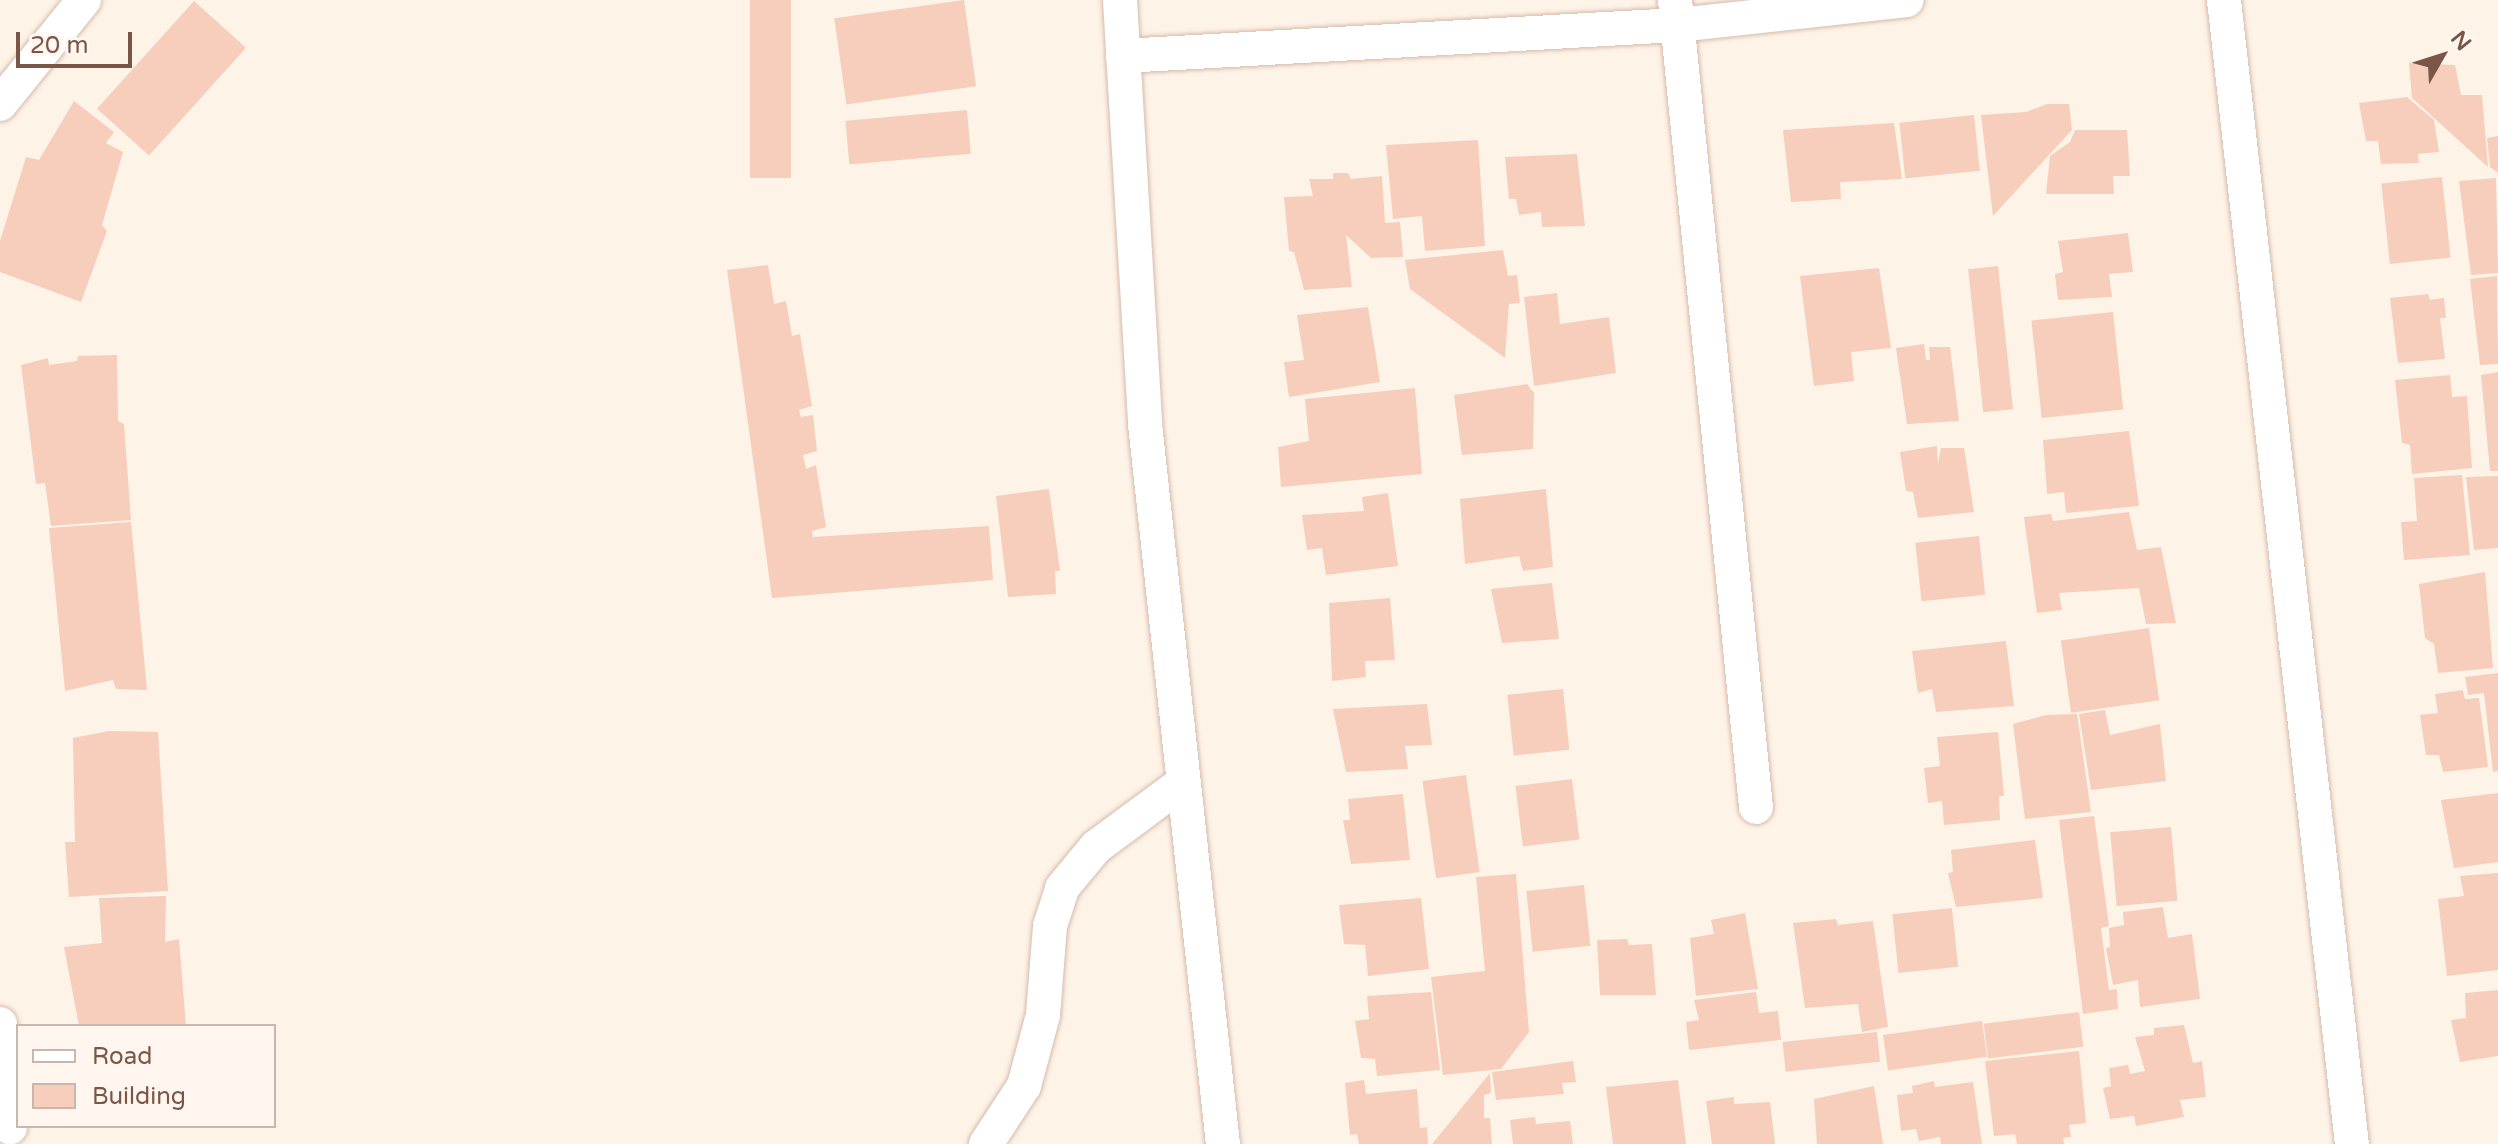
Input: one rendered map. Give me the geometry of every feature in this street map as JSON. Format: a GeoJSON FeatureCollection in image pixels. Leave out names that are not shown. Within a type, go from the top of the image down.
{"type":"FeatureCollection","features":[{"type":"Feature","properties":{"kind":"street"},"geometry":{"type":"LineString","coordinates":[[0,104],[84,0]]}},
{"type":"Feature","properties":{"kind":"street"},"geometry":{"type":"LineString","coordinates":[[1120,0],[1145,424],[1223,1144]]}},
{"type":"Feature","properties":{"kind":"street"},"geometry":{"type":"LineString","coordinates":[[1123,56],[1676,13],[1907,0]]}},
{"type":"Feature","properties":{"kind":"street"},"geometry":{"type":"LineString","coordinates":[[2224,0],[2352,1144]]}},
{"type":"Feature","properties":{"kind":"street"},"geometry":{"type":"LineString","coordinates":[[1676,13],[1756,807]]}},
{"type":"Feature","properties":{"kind":"street"},"geometry":{"type":"LineString","coordinates":[[986,1144],[1024,1086],[1043,1015],[1050,926],[1062,888],[1096,847],[1184,782]]}},
{"type":"Feature","properties":{"kind":"street"},"geometry":{"type":"LineString","coordinates":[[0,1024],[10,1128]]}},
{"type":"Feature","properties":{"kind":"building"},"geometry":{"type":"Polygon","coordinates":[[[750,0],[791,0],[791,178],[750,178],[750,0]]]}},
{"type":"Feature","properties":{"kind":"building"},"geometry":{"type":"Polygon","coordinates":[[[964,0],[976,86],[846,104],[834,18],[964,0]]]}},
{"type":"Feature","properties":{"kind":"building"},"geometry":{"type":"Polygon","coordinates":[[[194,1],[246,48],[149,156],[97,109],[194,1]]]}},
{"type":"Feature","properties":{"kind":"building"},"geometry":{"type":"Polygon","coordinates":[[[2409,63],[2455,65],[2461,95],[2482,95],[2488,167],[2412,98],[2409,63]]]}},
{"type":"Feature","properties":{"kind":"building"},"geometry":{"type":"Polygon","coordinates":[[[2407,97],[2434,120],[2439,152],[2418,154],[2419,163],[2381,164],[2378,141],[2366,141],[2359,103],[2407,97]]]}},
{"type":"Feature","properties":{"kind":"building"},"geometry":{"type":"Polygon","coordinates":[[[74,101],[114,132],[106,143],[123,152],[102,225],[107,231],[81,302],[0,272],[0,241],[26,157],[39,160],[74,101]]]}},
{"type":"Feature","properties":{"kind":"building"},"geometry":{"type":"Polygon","coordinates":[[[2047,104],[2069,104],[2072,130],[1993,216],[1981,115],[2026,112],[2047,104]]]}},
{"type":"Feature","properties":{"kind":"building"},"geometry":{"type":"Polygon","coordinates":[[[967,110],[971,154],[849,164],[845,121],[967,110]]]}},
{"type":"Feature","properties":{"kind":"building"},"geometry":{"type":"Polygon","coordinates":[[[1974,115],[1980,171],[1905,179],[1899,123],[1974,115]]]}},
{"type":"Feature","properties":{"kind":"building"},"geometry":{"type":"Polygon","coordinates":[[[1894,123],[1902,179],[1840,182],[1841,199],[1791,202],[1783,130],[1894,123]]]}},
{"type":"Feature","properties":{"kind":"building"},"geometry":{"type":"Polygon","coordinates":[[[2075,130],[2127,130],[2130,176],[2113,176],[2114,194],[2046,194],[2050,156],[2070,142],[2075,130]]]}},
{"type":"Feature","properties":{"kind":"building"},"geometry":{"type":"Polygon","coordinates":[[[2498,136],[2498,173],[2490,167],[2487,138],[2498,136]]]}},
{"type":"Feature","properties":{"kind":"building"},"geometry":{"type":"Polygon","coordinates":[[[1478,140],[1485,246],[1425,251],[1422,216],[1393,219],[1386,145],[1478,140]]]}},
{"type":"Feature","properties":{"kind":"building"},"geometry":{"type":"Polygon","coordinates":[[[1577,154],[1585,226],[1542,227],[1541,212],[1519,215],[1516,199],[1509,199],[1505,157],[1577,154]]]}},
{"type":"Feature","properties":{"kind":"building"},"geometry":{"type":"Polygon","coordinates":[[[1333,173],[1348,173],[1351,179],[1382,176],[1385,223],[1400,222],[1403,257],[1371,258],[1346,235],[1352,287],[1304,290],[1294,252],[1289,251],[1284,197],[1313,196],[1309,179],[1333,179],[1333,173]]]}},
{"type":"Feature","properties":{"kind":"building"},"geometry":{"type":"Polygon","coordinates":[[[2442,177],[2450,258],[2390,264],[2381,183],[2442,177]]]}},
{"type":"Feature","properties":{"kind":"building"},"geometry":{"type":"Polygon","coordinates":[[[2496,178],[2498,273],[2471,275],[2459,181],[2496,178]]]}},
{"type":"Feature","properties":{"kind":"building"},"geometry":{"type":"Polygon","coordinates":[[[2128,233],[2133,272],[2109,274],[2112,297],[2058,300],[2055,274],[2063,272],[2058,241],[2128,233]]]}},
{"type":"Feature","properties":{"kind":"building"},"geometry":{"type":"Polygon","coordinates":[[[1503,250],[1508,276],[1517,275],[1520,303],[1509,304],[1505,358],[1410,289],[1405,260],[1503,250]]]}},
{"type":"Feature","properties":{"kind":"building"},"geometry":{"type":"Polygon","coordinates":[[[768,265],[774,304],[786,301],[792,336],[800,334],[812,406],[799,410],[801,417],[813,415],[817,451],[803,455],[806,469],[816,465],[826,527],[812,531],[813,537],[989,526],[993,580],[772,598],[727,270],[768,265]]]}},
{"type":"Feature","properties":{"kind":"building"},"geometry":{"type":"Polygon","coordinates":[[[1998,266],[2013,409],[1983,412],[1968,269],[1998,266]]]}},
{"type":"Feature","properties":{"kind":"building"},"geometry":{"type":"Polygon","coordinates":[[[1879,268],[1891,348],[1851,352],[1854,381],[1814,386],[1800,276],[1879,268]]]}},
{"type":"Feature","properties":{"kind":"building"},"geometry":{"type":"Polygon","coordinates":[[[2497,276],[2498,364],[2480,365],[2470,279],[2497,276]]]}},
{"type":"Feature","properties":{"kind":"building"},"geometry":{"type":"Polygon","coordinates":[[[1557,293],[1560,324],[1609,317],[1616,373],[1534,386],[1524,297],[1557,293]]]}},
{"type":"Feature","properties":{"kind":"building"},"geometry":{"type":"Polygon","coordinates":[[[2428,294],[2430,300],[2444,298],[2446,318],[2440,318],[2445,359],[2398,363],[2390,298],[2428,294]]]}},
{"type":"Feature","properties":{"kind":"building"},"geometry":{"type":"Polygon","coordinates":[[[1368,307],[1380,382],[1289,397],[1284,362],[1304,360],[1297,315],[1368,307]]]}},
{"type":"Feature","properties":{"kind":"building"},"geometry":{"type":"Polygon","coordinates":[[[2113,312],[2123,409],[2042,418],[2031,321],[2113,312]]]}},
{"type":"Feature","properties":{"kind":"building"},"geometry":{"type":"Polygon","coordinates":[[[1924,344],[1926,360],[1930,360],[1929,347],[1950,347],[1959,421],[1907,424],[1896,348],[1924,344]]]}},
{"type":"Feature","properties":{"kind":"building"},"geometry":{"type":"Polygon","coordinates":[[[117,355],[118,421],[124,424],[131,520],[51,526],[45,483],[36,484],[21,365],[48,358],[49,365],[77,361],[78,356],[117,355]]]}},
{"type":"Feature","properties":{"kind":"building"},"geometry":{"type":"Polygon","coordinates":[[[2498,372],[2498,471],[2490,471],[2481,375],[2498,372]]]}},
{"type":"Feature","properties":{"kind":"building"},"geometry":{"type":"Polygon","coordinates":[[[2450,375],[2452,397],[2467,396],[2472,468],[2412,474],[2410,445],[2402,443],[2395,380],[2450,375]]]}},
{"type":"Feature","properties":{"kind":"building"},"geometry":{"type":"Polygon","coordinates":[[[1527,384],[1534,393],[1533,449],[1462,455],[1454,395],[1527,384]]]}},
{"type":"Feature","properties":{"kind":"building"},"geometry":{"type":"Polygon","coordinates":[[[1415,388],[1422,474],[1281,487],[1278,447],[1309,441],[1305,399],[1415,388]]]}},
{"type":"Feature","properties":{"kind":"building"},"geometry":{"type":"Polygon","coordinates":[[[2129,431],[2139,506],[2066,513],[2064,492],[2047,494],[2043,440],[2129,431]]]}},
{"type":"Feature","properties":{"kind":"building"},"geometry":{"type":"Polygon","coordinates":[[[1937,446],[1938,464],[1941,448],[1964,448],[1974,512],[1918,518],[1913,492],[1906,491],[1900,452],[1937,446]]]}},
{"type":"Feature","properties":{"kind":"building"},"geometry":{"type":"Polygon","coordinates":[[[2462,475],[2470,555],[2404,560],[2401,522],[2417,521],[2414,478],[2462,475]]]}},
{"type":"Feature","properties":{"kind":"building"},"geometry":{"type":"Polygon","coordinates":[[[2498,476],[2498,548],[2474,550],[2466,477],[2498,476]]]}},
{"type":"Feature","properties":{"kind":"building"},"geometry":{"type":"Polygon","coordinates":[[[1049,489],[1060,571],[1055,571],[1056,594],[1008,597],[996,496],[1049,489]]]}},
{"type":"Feature","properties":{"kind":"building"},"geometry":{"type":"Polygon","coordinates":[[[1546,489],[1553,567],[1523,571],[1519,556],[1465,564],[1460,499],[1546,489]]]}},
{"type":"Feature","properties":{"kind":"building"},"geometry":{"type":"Polygon","coordinates":[[[1388,493],[1398,566],[1326,575],[1322,548],[1307,550],[1302,515],[1364,511],[1362,497],[1388,493]]]}},
{"type":"Feature","properties":{"kind":"building"},"geometry":{"type":"Polygon","coordinates":[[[2129,512],[2137,550],[2161,547],[2176,623],[2146,624],[2139,588],[2059,593],[2062,610],[2037,613],[2024,517],[2051,514],[2053,521],[2129,512]]]}},
{"type":"Feature","properties":{"kind":"building"},"geometry":{"type":"Polygon","coordinates":[[[131,522],[147,690],[116,689],[113,680],[65,691],[49,528],[131,522]]]}},
{"type":"Feature","properties":{"kind":"building"},"geometry":{"type":"Polygon","coordinates":[[[1979,536],[1985,595],[1922,601],[1915,543],[1979,536]]]}},
{"type":"Feature","properties":{"kind":"building"},"geometry":{"type":"Polygon","coordinates":[[[2485,572],[2493,668],[2438,673],[2434,644],[2425,638],[2419,584],[2485,572]]]}},
{"type":"Feature","properties":{"kind":"building"},"geometry":{"type":"Polygon","coordinates":[[[1552,583],[1559,639],[1502,643],[1491,589],[1552,583]]]}},
{"type":"Feature","properties":{"kind":"building"},"geometry":{"type":"Polygon","coordinates":[[[1390,598],[1395,660],[1365,661],[1366,677],[1332,681],[1329,603],[1390,598]]]}},
{"type":"Feature","properties":{"kind":"building"},"geometry":{"type":"Polygon","coordinates":[[[2149,628],[2159,700],[2071,713],[2061,640],[2149,628]]]}},
{"type":"Feature","properties":{"kind":"building"},"geometry":{"type":"Polygon","coordinates":[[[2006,641],[2014,706],[1936,712],[1932,689],[1918,693],[1912,651],[2006,641]]]}},
{"type":"Feature","properties":{"kind":"building"},"geometry":{"type":"Polygon","coordinates":[[[2498,673],[2498,771],[2493,772],[2484,693],[2468,695],[2465,677],[2498,673]]]}},
{"type":"Feature","properties":{"kind":"building"},"geometry":{"type":"Polygon","coordinates":[[[1563,689],[1569,750],[1514,756],[1507,695],[1563,689]]]}},
{"type":"Feature","properties":{"kind":"building"},"geometry":{"type":"Polygon","coordinates":[[[2463,690],[2465,699],[2479,698],[2488,767],[2443,772],[2439,755],[2426,755],[2420,715],[2438,713],[2435,694],[2463,690]]]}},
{"type":"Feature","properties":{"kind":"building"},"geometry":{"type":"Polygon","coordinates":[[[1427,704],[1432,745],[1405,746],[1408,769],[1346,772],[1333,709],[1427,704]]]}},
{"type":"Feature","properties":{"kind":"building"},"geometry":{"type":"Polygon","coordinates":[[[2105,710],[2110,735],[2160,724],[2166,781],[2091,790],[2079,714],[2105,710]]]}},
{"type":"Feature","properties":{"kind":"building"},"geometry":{"type":"Polygon","coordinates":[[[2077,714],[2091,812],[2025,819],[2013,724],[2046,715],[2077,714]]]}},
{"type":"Feature","properties":{"kind":"building"},"geometry":{"type":"Polygon","coordinates":[[[109,731],[158,732],[168,891],[69,897],[65,842],[75,842],[73,738],[109,731]]]}},
{"type":"Feature","properties":{"kind":"building"},"geometry":{"type":"Polygon","coordinates":[[[1998,732],[2004,796],[1999,796],[2000,820],[1944,825],[1942,801],[1928,803],[1924,768],[1940,766],[1937,737],[1998,732]]]}},
{"type":"Feature","properties":{"kind":"building"},"geometry":{"type":"Polygon","coordinates":[[[1466,775],[1480,872],[1436,878],[1422,781],[1466,775]]]}},
{"type":"Feature","properties":{"kind":"building"},"geometry":{"type":"Polygon","coordinates":[[[1572,779],[1579,840],[1523,846],[1515,786],[1572,779]]]}},
{"type":"Feature","properties":{"kind":"building"},"geometry":{"type":"Polygon","coordinates":[[[2498,793],[2498,862],[2454,868],[2441,800],[2498,793]]]}},
{"type":"Feature","properties":{"kind":"building"},"geometry":{"type":"Polygon","coordinates":[[[1403,794],[1410,860],[1351,864],[1343,820],[1350,820],[1348,799],[1403,794]]]}},
{"type":"Feature","properties":{"kind":"building"},"geometry":{"type":"Polygon","coordinates":[[[2094,816],[2109,926],[2101,928],[2109,990],[2117,989],[2118,1009],[2083,1014],[2059,820],[2094,816]]]}},
{"type":"Feature","properties":{"kind":"building"},"geometry":{"type":"Polygon","coordinates":[[[2171,827],[2177,901],[2117,906],[2110,832],[2171,827]]]}},
{"type":"Feature","properties":{"kind":"building"},"geometry":{"type":"Polygon","coordinates":[[[2035,840],[2043,898],[1956,907],[1948,873],[1953,872],[1951,850],[2035,840]]]}},
{"type":"Feature","properties":{"kind":"building"},"geometry":{"type":"Polygon","coordinates":[[[2498,873],[2498,970],[2447,976],[2438,899],[2464,896],[2460,876],[2498,873]]]}},
{"type":"Feature","properties":{"kind":"building"},"geometry":{"type":"Polygon","coordinates":[[[1516,874],[1529,1032],[1501,1069],[1443,1075],[1431,977],[1485,971],[1476,877],[1516,874]]]}},
{"type":"Feature","properties":{"kind":"building"},"geometry":{"type":"Polygon","coordinates":[[[1584,885],[1590,946],[1533,952],[1526,891],[1584,885]]]}},
{"type":"Feature","properties":{"kind":"building"},"geometry":{"type":"Polygon","coordinates":[[[166,896],[165,942],[179,939],[186,1024],[79,1024],[64,947],[102,943],[99,898],[166,896]]]}},
{"type":"Feature","properties":{"kind":"building"},"geometry":{"type":"Polygon","coordinates":[[[1421,898],[1429,969],[1368,976],[1365,945],[1344,944],[1339,905],[1421,898]]]}},
{"type":"Feature","properties":{"kind":"building"},"geometry":{"type":"Polygon","coordinates":[[[2163,907],[2168,938],[2192,934],[2200,999],[2140,1007],[2138,980],[2113,985],[2106,948],[2110,947],[2109,928],[2124,925],[2123,912],[2163,907]]]}},
{"type":"Feature","properties":{"kind":"building"},"geometry":{"type":"Polygon","coordinates":[[[1952,908],[1958,967],[1898,973],[1892,914],[1952,908]]]}},
{"type":"Feature","properties":{"kind":"building"},"geometry":{"type":"Polygon","coordinates":[[[1745,913],[1758,989],[1696,996],[1690,938],[1714,934],[1711,920],[1745,913]]]}},
{"type":"Feature","properties":{"kind":"building"},"geometry":{"type":"Polygon","coordinates":[[[1836,919],[1838,925],[1873,921],[1888,1027],[1862,1032],[1858,1004],[1805,1008],[1793,923],[1836,919]]]}},
{"type":"Feature","properties":{"kind":"building"},"geometry":{"type":"Polygon","coordinates":[[[1627,939],[1629,945],[1652,944],[1656,995],[1600,995],[1597,940],[1627,939]]]}},
{"type":"Feature","properties":{"kind":"building"},"geometry":{"type":"Polygon","coordinates":[[[2498,990],[2498,1056],[2460,1062],[2451,1020],[2466,1018],[2465,993],[2498,990]]]}},
{"type":"Feature","properties":{"kind":"building"},"geometry":{"type":"Polygon","coordinates":[[[1431,992],[1440,1070],[1377,1076],[1375,1059],[1361,1058],[1355,1021],[1369,1019],[1367,996],[1431,992]]]}},
{"type":"Feature","properties":{"kind":"building"},"geometry":{"type":"Polygon","coordinates":[[[1756,992],[1759,1013],[1778,1011],[1781,1040],[1689,1050],[1686,1022],[1699,1020],[1694,1000],[1756,992]]]}},
{"type":"Feature","properties":{"kind":"building"},"geometry":{"type":"Polygon","coordinates":[[[2079,1012],[2083,1047],[1988,1058],[1984,1024],[2079,1012]]]}},
{"type":"Feature","properties":{"kind":"building"},"geometry":{"type":"Polygon","coordinates":[[[1982,1021],[1987,1057],[1888,1071],[1883,1035],[1982,1021]]]}},
{"type":"Feature","properties":{"kind":"building"},"geometry":{"type":"Polygon","coordinates":[[[2184,1025],[2193,1063],[2202,1061],[2206,1097],[2180,1100],[2184,1117],[2136,1126],[2134,1116],[2110,1119],[2103,1088],[2111,1086],[2109,1068],[2128,1065],[2130,1074],[2145,1071],[2135,1037],[2154,1035],[2154,1028],[2184,1025]]]}},
{"type":"Feature","properties":{"kind":"building"},"geometry":{"type":"Polygon","coordinates":[[[1877,1032],[1880,1062],[1786,1072],[1783,1042],[1877,1032]]]}},
{"type":"Feature","properties":{"kind":"building"},"geometry":{"type":"Polygon","coordinates":[[[2079,1051],[2086,1123],[2069,1125],[2071,1137],[2063,1138],[2064,1144],[2017,1144],[2015,1134],[1994,1136],[1985,1061],[2079,1051]]]}},
{"type":"Feature","properties":{"kind":"building"},"geometry":{"type":"Polygon","coordinates":[[[1573,1061],[1576,1082],[1562,1083],[1564,1094],[1496,1100],[1492,1072],[1573,1061]]]}},
{"type":"Feature","properties":{"kind":"building"},"geometry":{"type":"Polygon","coordinates":[[[1490,1073],[1491,1093],[1484,1095],[1484,1118],[1490,1118],[1492,1144],[1432,1144],[1490,1073]]]}},
{"type":"Feature","properties":{"kind":"building"},"geometry":{"type":"Polygon","coordinates":[[[1364,1080],[1366,1094],[1417,1089],[1420,1128],[1427,1127],[1428,1144],[1359,1144],[1357,1134],[1350,1135],[1345,1083],[1364,1080]]]}},
{"type":"Feature","properties":{"kind":"building"},"geometry":{"type":"Polygon","coordinates":[[[1678,1080],[1686,1144],[1613,1144],[1606,1087],[1678,1080]]]}},
{"type":"Feature","properties":{"kind":"building"},"geometry":{"type":"Polygon","coordinates":[[[1934,1081],[1935,1087],[1973,1082],[1982,1144],[1941,1144],[1940,1137],[1919,1141],[1916,1129],[1901,1131],[1897,1095],[1913,1093],[1912,1086],[1934,1081]]]}},
{"type":"Feature","properties":{"kind":"building"},"geometry":{"type":"Polygon","coordinates":[[[1874,1086],[1883,1144],[1817,1144],[1814,1099],[1874,1086]]]}},
{"type":"Feature","properties":{"kind":"building"},"geometry":{"type":"Polygon","coordinates":[[[1734,1097],[1734,1104],[1770,1102],[1775,1144],[1712,1144],[1706,1101],[1734,1097]]]}},
{"type":"Feature","properties":{"kind":"building"},"geometry":{"type":"Polygon","coordinates":[[[1535,1117],[1536,1124],[1570,1121],[1573,1144],[1513,1144],[1510,1120],[1535,1117]]]}}]}
